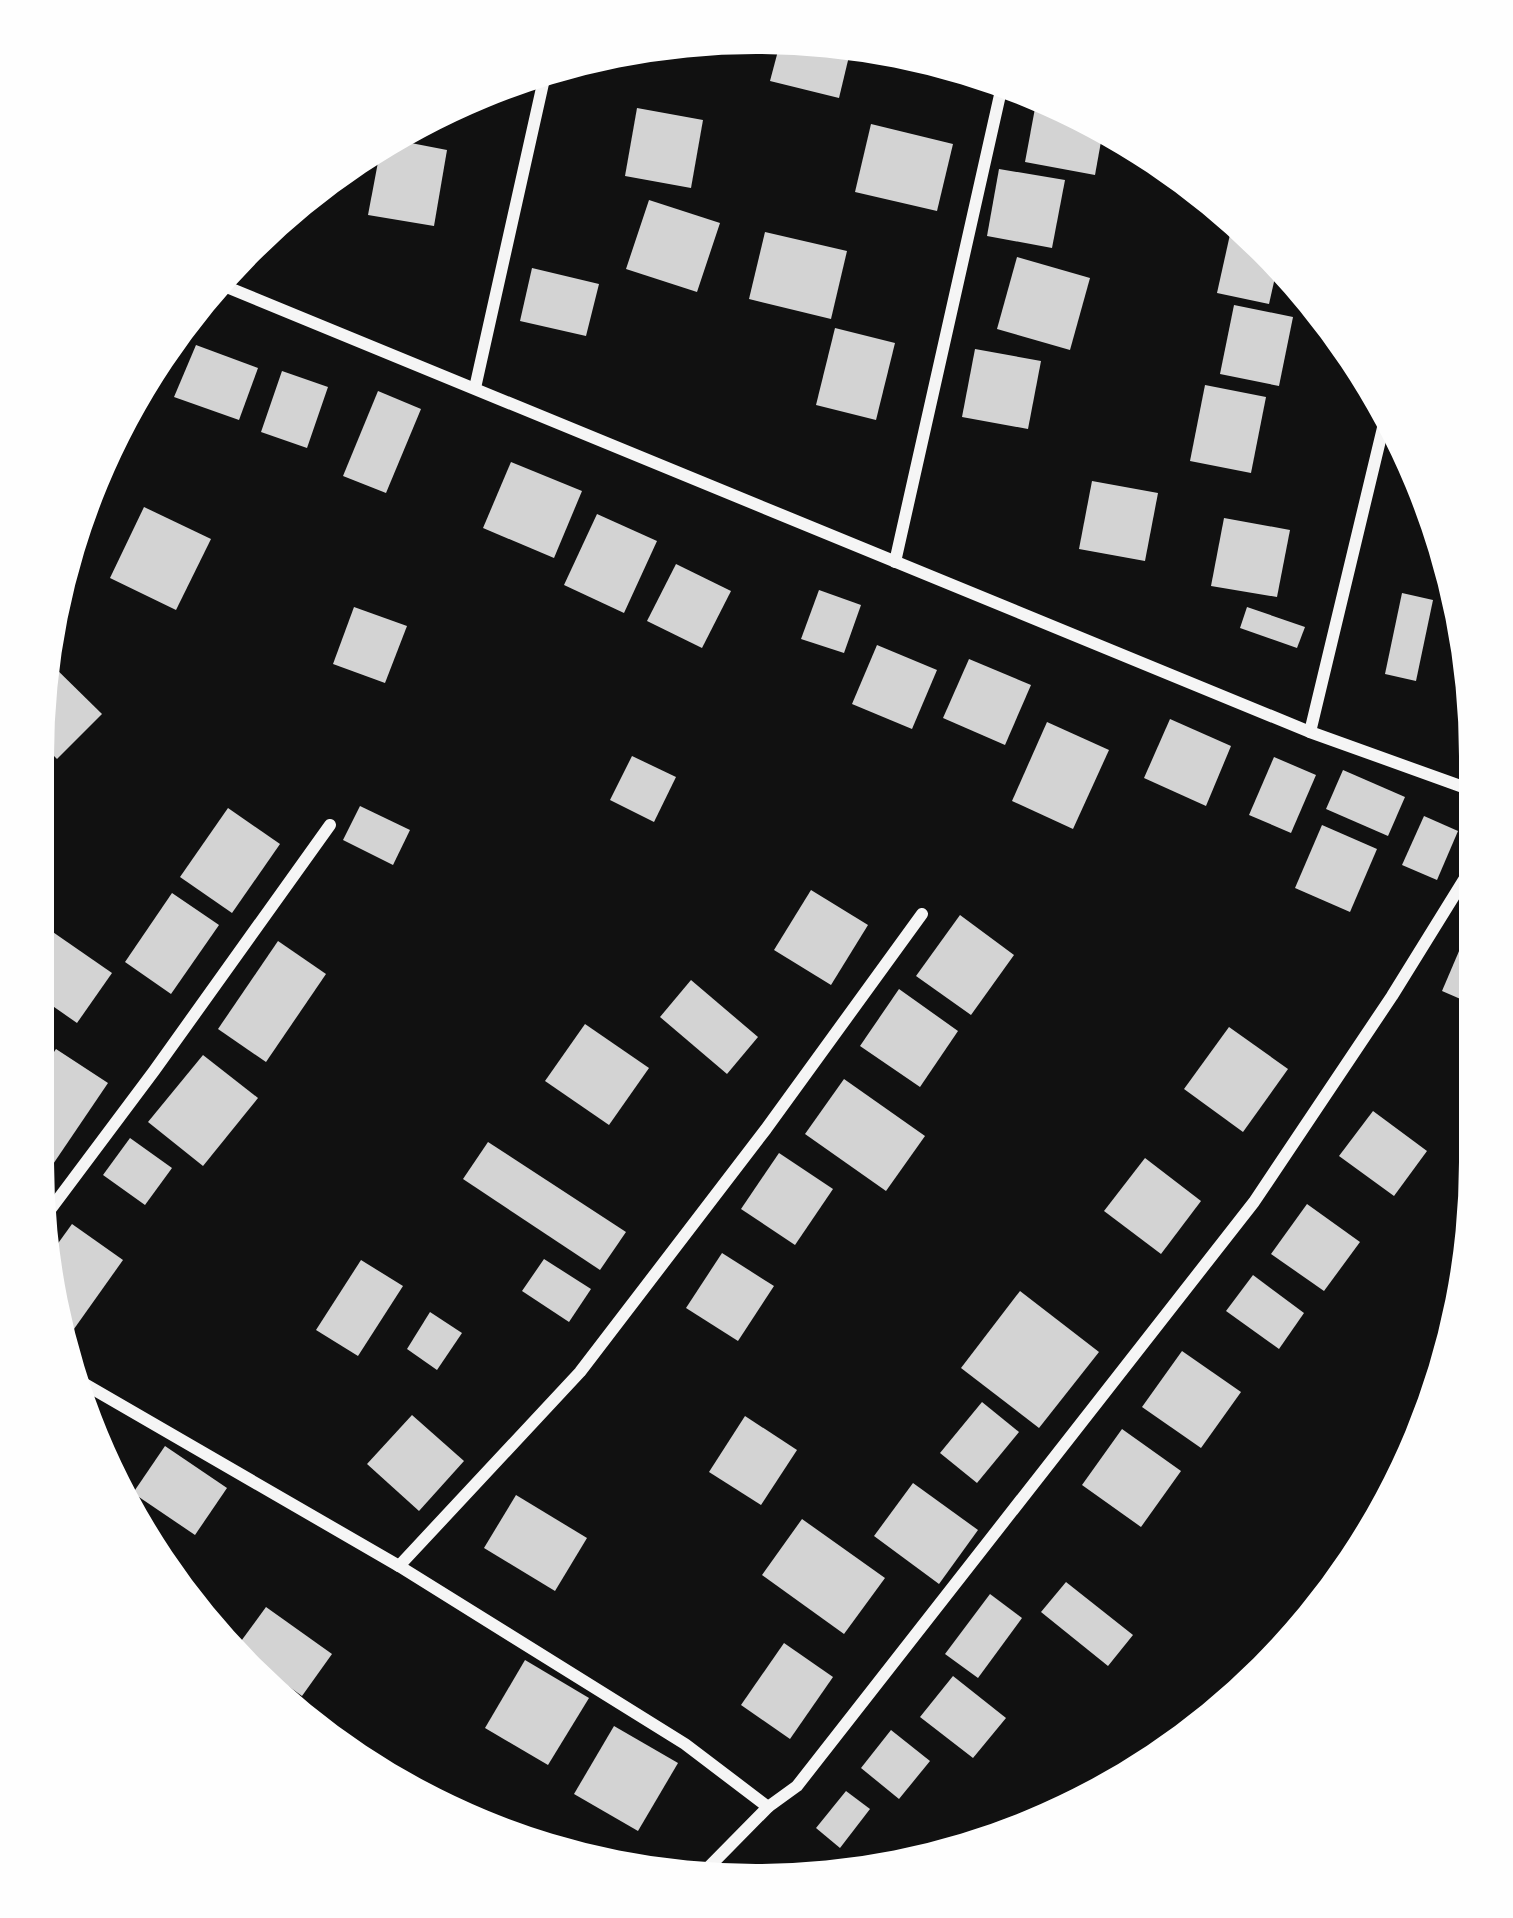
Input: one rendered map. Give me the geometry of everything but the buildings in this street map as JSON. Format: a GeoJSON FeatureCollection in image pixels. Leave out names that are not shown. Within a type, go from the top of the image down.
{"type":"FeatureCollection","features":[{"type":"Feature","properties":{"kind":"street"},"geometry":{"type":"LineString","coordinates":[[475,388],[542,88]]}},
{"type":"Feature","properties":{"kind":"street"},"geometry":{"type":"LineString","coordinates":[[895,562],[999,97]]}},
{"type":"Feature","properties":{"kind":"street"},"geometry":{"type":"LineString","coordinates":[[232,289],[1310,732],[1459,786]]}},
{"type":"Feature","properties":{"kind":"street"},"geometry":{"type":"LineString","coordinates":[[1310,732],[1381,435]]}},
{"type":"Feature","properties":{"kind":"street"},"geometry":{"type":"LineString","coordinates":[[56,1202],[330,825]]}},
{"type":"Feature","properties":{"kind":"street"},"geometry":{"type":"LineString","coordinates":[[714,1862],[768,1807],[797,1786],[1253,1202],[1392,997],[1459,888]]}},
{"type":"Feature","properties":{"kind":"street"},"geometry":{"type":"LineString","coordinates":[[399,1566],[580,1372],[752,1148],[922,914]]}},
{"type":"Feature","properties":{"kind":"street"},"geometry":{"type":"LineString","coordinates":[[91,1388],[399,1566],[685,1744],[768,1807]]}}]}
